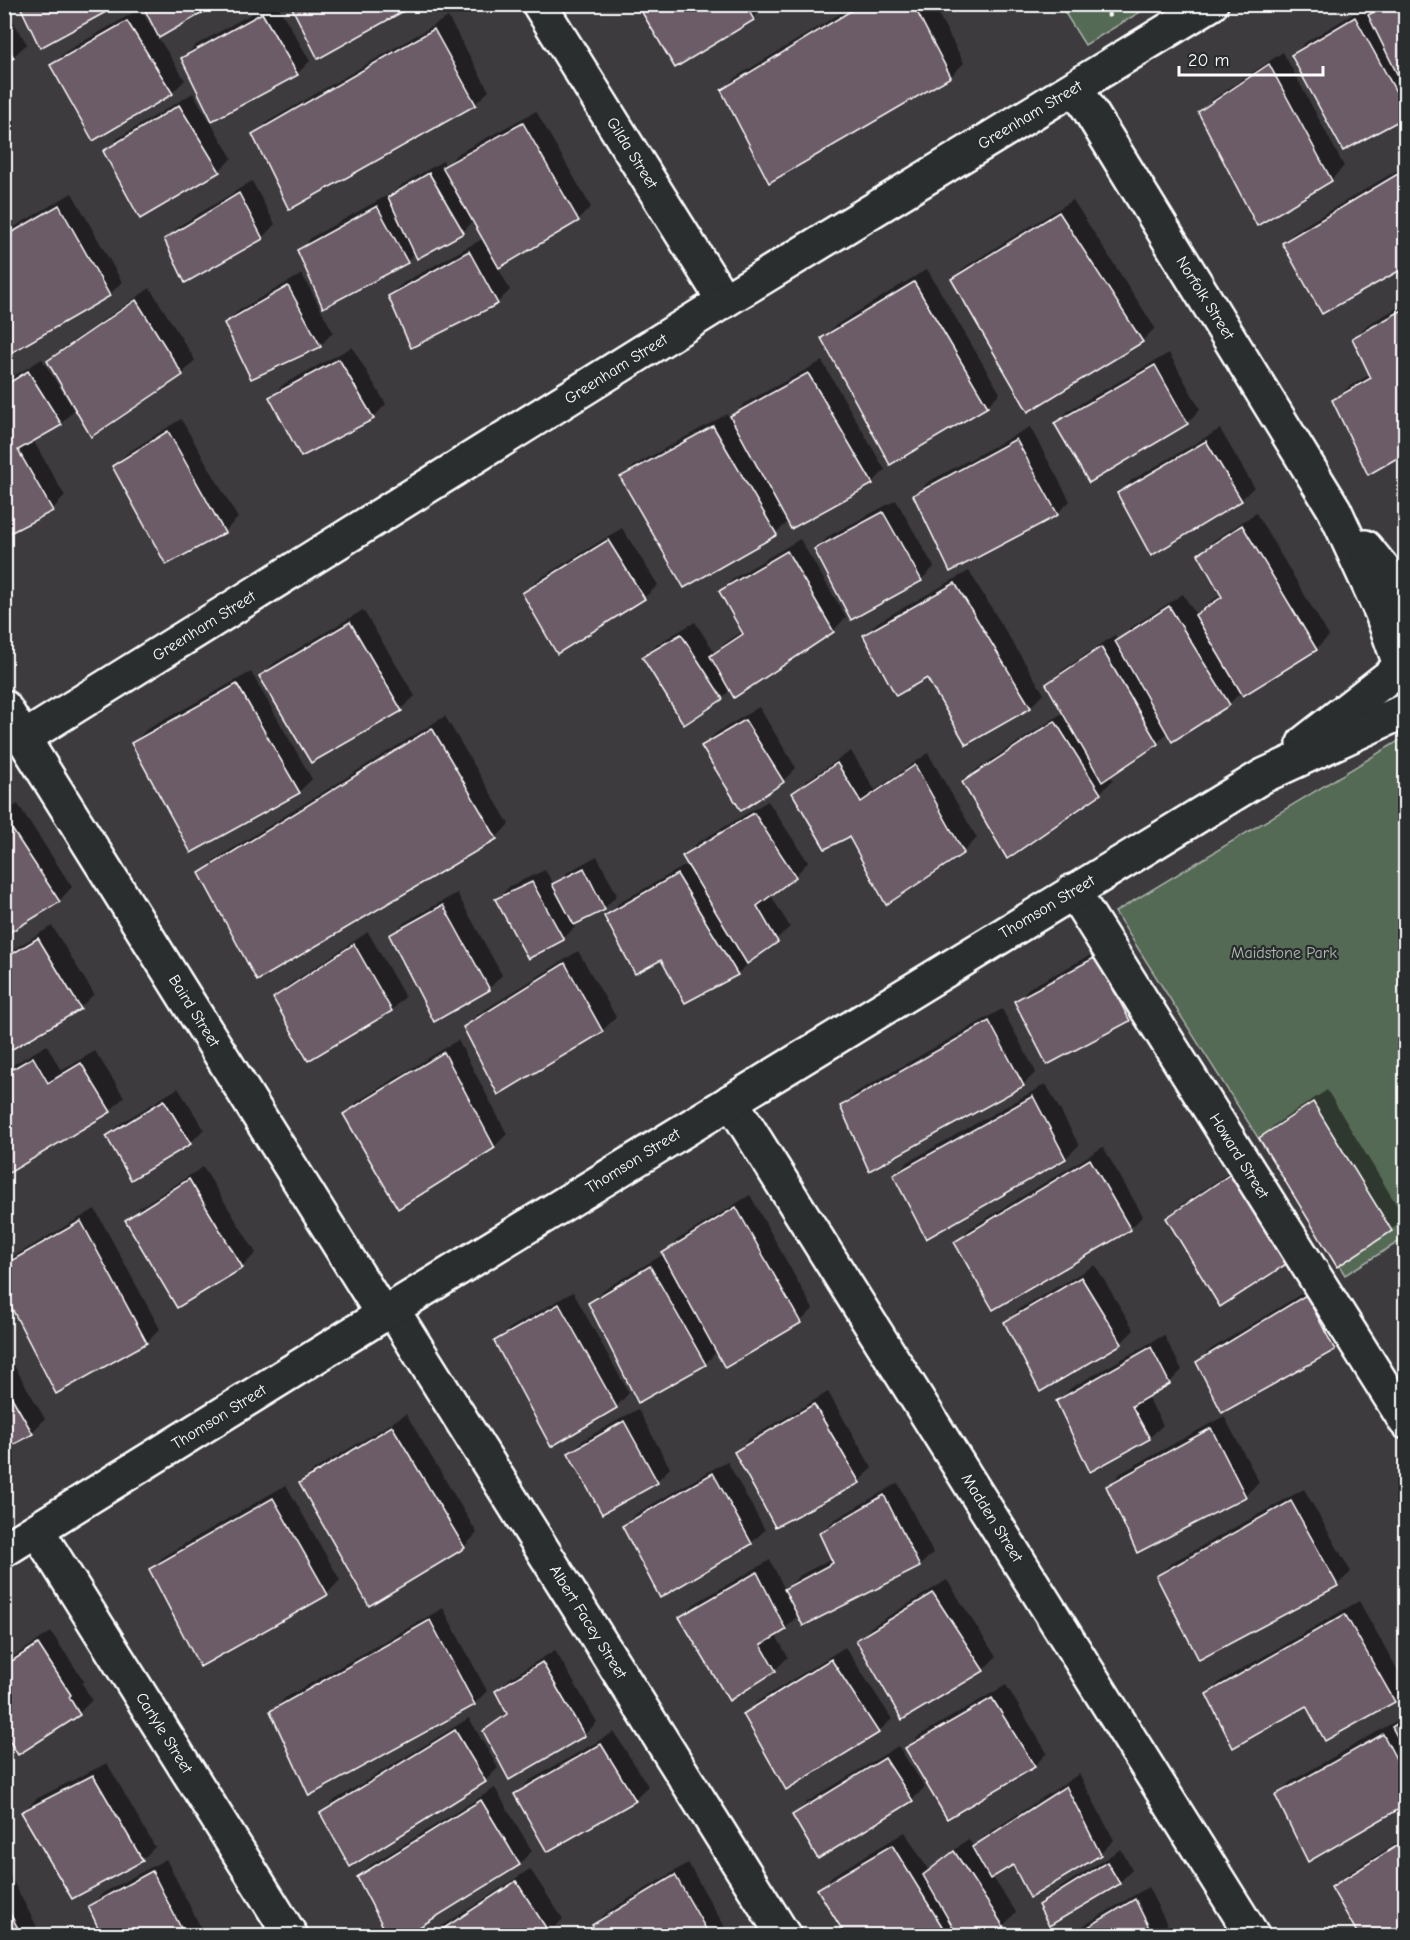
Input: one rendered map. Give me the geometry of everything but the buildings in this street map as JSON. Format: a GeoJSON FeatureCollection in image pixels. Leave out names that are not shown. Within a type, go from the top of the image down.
{"type":"FeatureCollection","features":[{"type":"Feature","properties":{"kind":"street","name":"Gilda Street"},"geometry":{"type":"LineString","coordinates":[[539,4],[724,301]]}},
{"type":"Feature","properties":{"kind":"street","name":"Greenham Street"},"geometry":{"type":"LineString","coordinates":[[24,738],[724,301],[1211,4]]}},
{"type":"Feature","properties":{"kind":"street","name":"Norfolk Street"},"geometry":{"type":"LineString","coordinates":[[1076,88],[1334,508],[1381,611],[1401,667]]}},
{"type":"Feature","properties":{"kind":"street","name":"Norfolk Street"},"geometry":{"type":"LineString","coordinates":[[1334,508],[1406,597]]}},
{"type":"Feature","properties":{"kind":"street","name":"Thomson Street"},"geometry":{"type":"LineString","coordinates":[[1263,776],[1401,667]]}},
{"type":"Feature","properties":{"kind":"street","name":"Baird Street"},"geometry":{"type":"LineString","coordinates":[[4,707],[387,1312]]}},
{"type":"Feature","properties":{"kind":"street","name":"Thomson Street"},"geometry":{"type":"LineString","coordinates":[[4,1550],[387,1312],[1263,776],[1406,710]]}},
{"type":"Feature","properties":{"kind":"street","name":"Howard Street"},"geometry":{"type":"LineString","coordinates":[[1073,891],[1406,1422]]}},
{"type":"Feature","properties":{"kind":"street","name":"Madden Street"},"geometry":{"type":"LineString","coordinates":[[731,1101],[1253,1935]]}},
{"type":"Feature","properties":{"kind":"street","name":"Albert Facey Street"},"geometry":{"type":"LineString","coordinates":[[387,1312],[784,1935]]}},
{"type":"Feature","properties":{"kind":"street","name":"Carlyle Street"},"geometry":{"type":"LineString","coordinates":[[38,1530],[291,1935]]}},
{"type":"Feature","properties":{"kind":"green space"},"geometry":{"type":"Polygon","coordinates":[[[1060,5],[1152,5],[1085,45],[1060,5]]]}},
{"type":"Feature","properties":{"kind":"green space","name":"Maidstone Park"},"geometry":{"type":"Polygon","coordinates":[[[1405,737],[1405,1238],[1345,1275],[1115,912],[1405,737]]]}}]}
